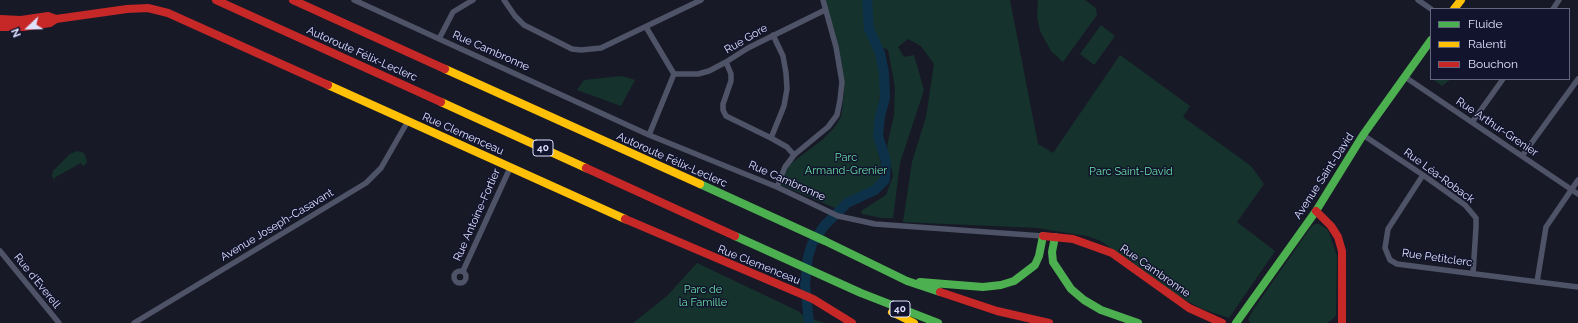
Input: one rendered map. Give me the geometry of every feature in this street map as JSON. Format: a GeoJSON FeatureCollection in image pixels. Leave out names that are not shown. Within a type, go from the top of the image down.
{"type":"FeatureCollection","features":[{"type":"Feature","properties":{"kind":"main road","name":"Autoroute Félix-Leclerc"},"geometry":{"type":"LineString","coordinates":[[216,0],[861,293],[938,323]]}},
{"type":"Feature","properties":{"kind":"main road","name":"Autoroute Félix-Leclerc"},"geometry":{"type":"LineString","coordinates":[[293,0],[825,241],[907,281],[997,311],[1049,323]]}},
{"type":"Feature","properties":{"kind":"main road"},"geometry":{"type":"LineString","coordinates":[[1455,8],[1461,0]]}},
{"type":"Feature","properties":{"kind":"main road","name":"Rue Clemenceau"},"geometry":{"type":"LineString","coordinates":[[0,27],[23,27],[50,22],[56,19],[127,9],[148,8],[168,13],[678,243],[814,299],[852,323]]}},
{"type":"Feature","properties":{"kind":"main road","name":"Rue Clemenceau"},"geometry":{"type":"LineString","coordinates":[[0,19],[21,20],[48,16],[56,19]]}},
{"type":"Feature","properties":{"kind":"main road","name":"Avenue Saint-David"},"geometry":{"type":"LineString","coordinates":[[1236,323],[1316,211],[1363,135],[1430,41]]}},
{"type":"Feature","properties":{"kind":"main road"},"geometry":{"type":"LineString","coordinates":[[1316,211],[1331,226],[1338,237],[1342,251],[1342,323]]}},
{"type":"Feature","properties":{"kind":"main road"},"geometry":{"type":"LineString","coordinates":[[907,281],[983,287],[1001,285],[1014,281],[1035,265],[1039,256],[1042,236]]}},
{"type":"Feature","properties":{"kind":"main road","name":"Rue Cambronne"},"geometry":{"type":"LineString","coordinates":[[1042,236],[1073,239],[1112,254],[1189,308],[1222,323]]}},
{"type":"Feature","properties":{"kind":"main road"},"geometry":{"type":"LineString","coordinates":[[1055,237],[1052,252],[1053,262],[1071,290],[1101,310],[1138,323]]}},
{"type":"Feature","properties":{"kind":"main road"},"geometry":{"type":"LineString","coordinates":[[861,293],[877,305],[914,323]]}},
{"type":"Feature","properties":{"kind":"street","name":"Rue Cambronne"},"geometry":{"type":"LineString","coordinates":[[354,0],[649,135],[777,187],[838,216],[875,224],[1042,236]]}},
{"type":"Feature","properties":{"kind":"street"},"geometry":{"type":"LineString","coordinates":[[439,39],[453,12],[473,0]]}},
{"type":"Feature","properties":{"kind":"street"},"geometry":{"type":"LineString","coordinates":[[504,0],[515,16],[524,25],[572,49],[581,50],[601,48],[701,0]]}},
{"type":"Feature","properties":{"kind":"street"},"geometry":{"type":"LineString","coordinates":[[777,187],[784,167],[794,155],[828,128],[836,115],[840,100],[842,82],[839,65],[822,0]]}},
{"type":"Feature","properties":{"kind":"street"},"geometry":{"type":"LineString","coordinates":[[1418,0],[1430,8]]}},
{"type":"Feature","properties":{"kind":"street","name":"Rue Gore"},"geometry":{"type":"LineString","coordinates":[[674,74],[698,74],[726,62],[748,48],[825,10]]}},
{"type":"Feature","properties":{"kind":"street"},"geometry":{"type":"LineString","coordinates":[[646,27],[674,74],[649,135]]}},
{"type":"Feature","properties":{"kind":"street"},"geometry":{"type":"LineString","coordinates":[[771,138],[784,106],[787,89],[783,56],[773,35]]}},
{"type":"Feature","properties":{"kind":"street"},"geometry":{"type":"LineString","coordinates":[[726,62],[731,74],[731,81],[723,104],[723,110],[726,116],[787,147],[794,155]]}},
{"type":"Feature","properties":{"kind":"street","name":"Rue Arthur-Grenier"},"geometry":{"type":"LineString","coordinates":[[1405,77],[1578,194]]}},
{"type":"Feature","properties":{"kind":"street"},"geometry":{"type":"LineString","coordinates":[[1522,156],[1578,79]]}},
{"type":"Feature","properties":{"kind":"street"},"geometry":{"type":"LineString","coordinates":[[1473,122],[1502,80]]}},
{"type":"Feature","properties":{"kind":"street","name":"Avenue Joseph-Casavant"},"geometry":{"type":"LineString","coordinates":[[134,323],[366,183],[381,168],[408,121]]}},
{"type":"Feature","properties":{"kind":"street","name":"Rue Léa-Roback"},"geometry":{"type":"LineString","coordinates":[[1363,135],[1465,205],[1476,218],[1473,274]]}},
{"type":"Feature","properties":{"kind":"street","name":"Rue Antoine-Fortier"},"geometry":{"type":"LineString","coordinates":[[463,271],[510,168]]}},
{"type":"Feature","properties":{"kind":"street","name":"Rue Petitclerc"},"geometry":{"type":"LineString","coordinates":[[1423,175],[1388,229],[1385,248],[1386,254],[1390,260],[1397,264],[1578,287]]}},
{"type":"Feature","properties":{"kind":"street"},"geometry":{"type":"LineString","coordinates":[[1537,282],[1546,227],[1578,180]]}},
{"type":"Feature","properties":{"kind":"street","name":"Rue d'Everell"},"geometry":{"type":"LineString","coordinates":[[0,251],[59,323]]}},
{"type":"Feature","properties":{"kind":"green space","name":"Parc Saint-David"},"geometry":{"type":"Polygon","coordinates":[[[823,0],[1010,0],[1038,144],[1053,153],[1120,55],[1190,106],[1183,117],[1251,166],[1264,184],[1237,222],[1275,251],[1229,318],[1200,308],[1173,293],[1101,241],[1087,236],[1037,228],[903,222],[912,162],[926,117],[934,64],[921,46],[908,39],[898,47],[904,57],[914,55],[924,90],[900,163],[893,218],[882,218],[862,214],[861,211],[886,195],[893,176],[887,146],[894,115],[895,87],[888,50],[875,43],[873,45],[883,75],[874,136],[882,168],[879,182],[868,192],[848,200],[835,208],[781,185],[789,165],[822,140],[834,128],[841,117],[844,94],[842,71],[823,0]]]}},
{"type":"Feature","properties":{"kind":"green space"},"geometry":{"type":"Polygon","coordinates":[[[1038,0],[1085,0],[1096,8],[1097,15],[1063,62],[1051,51],[1040,31],[1037,16],[1038,0]]]}},
{"type":"Feature","properties":{"kind":"green space"},"geometry":{"type":"Polygon","coordinates":[[[1101,25],[1115,36],[1095,64],[1093,64],[1080,54],[1101,25]]]}},
{"type":"Feature","properties":{"kind":"green space"},"geometry":{"type":"Polygon","coordinates":[[[622,76],[635,80],[621,106],[577,90],[584,80],[622,76]]]}},
{"type":"Feature","properties":{"kind":"green space"},"geometry":{"type":"Polygon","coordinates":[[[1434,80],[1450,80],[1442,86],[1434,80]]]}},
{"type":"Feature","properties":{"kind":"green space"},"geometry":{"type":"Polygon","coordinates":[[[77,151],[84,153],[87,161],[86,164],[83,166],[81,163],[54,178],[55,183],[52,176],[53,171],[70,154],[77,151]]]}},
{"type":"Feature","properties":{"kind":"green space"},"geometry":{"type":"Polygon","coordinates":[[[1315,224],[1319,224],[1328,230],[1337,256],[1336,315],[1327,323],[1250,323],[1248,319],[1255,307],[1311,227],[1315,224]]]}},
{"type":"Feature","properties":{"kind":"green space","name":"Parc de la Famille"},"geometry":{"type":"Polygon","coordinates":[[[697,263],[798,311],[806,318],[826,323],[633,323],[667,296],[697,263]]]}},
{"type":"Feature","properties":{"kind":"waterway"},"geometry":{"type":"LineString","coordinates":[[809,323],[805,284],[808,257],[812,244],[824,226],[847,203],[875,190],[885,180],[886,161],[878,136],[880,116],[885,98],[884,73],[880,53],[869,29],[867,0]]}},
{"type":"Feature","properties":{"kind":"traffic: fast"},"geometry":{"type":"LineString","coordinates":[[1236,323],[1316,211],[1363,135],[1430,41]]}},
{"type":"Feature","properties":{"kind":"traffic: fast"},"geometry":{"type":"LineString","coordinates":[[700,184],[825,241],[907,281],[940,292]]}},
{"type":"Feature","properties":{"kind":"traffic: fast"},"geometry":{"type":"LineString","coordinates":[[735,236],[861,293],[938,323]]}},
{"type":"Feature","properties":{"kind":"traffic: fast"},"geometry":{"type":"LineString","coordinates":[[920,282],[983,287],[1001,285],[1014,281],[1035,265],[1039,256],[1043,236]]}},
{"type":"Feature","properties":{"kind":"traffic: fast"},"geometry":{"type":"LineString","coordinates":[[1055,237],[1052,252],[1053,262],[1071,289],[1084,300],[1101,310],[1138,323]]}},
{"type":"Feature","properties":{"kind":"traffic: slow"},"geometry":{"type":"LineString","coordinates":[[1455,8],[1461,0]]}},
{"type":"Feature","properties":{"kind":"traffic: slow"},"geometry":{"type":"LineString","coordinates":[[445,69],[700,184]]}},
{"type":"Feature","properties":{"kind":"traffic: slow"},"geometry":{"type":"LineString","coordinates":[[328,85],[625,219]]}},
{"type":"Feature","properties":{"kind":"traffic: slow"},"geometry":{"type":"LineString","coordinates":[[441,102],[586,168]]}},
{"type":"Feature","properties":{"kind":"traffic: slow"},"geometry":{"type":"LineString","coordinates":[[892,312],[914,323]]}},
{"type":"Feature","properties":{"kind":"traffic: jam"},"geometry":{"type":"LineString","coordinates":[[216,0],[441,102]]}},
{"type":"Feature","properties":{"kind":"traffic: jam"},"geometry":{"type":"LineString","coordinates":[[293,0],[445,69]]}},
{"type":"Feature","properties":{"kind":"traffic: jam"},"geometry":{"type":"LineString","coordinates":[[0,27],[23,27],[50,23],[56,19],[127,9],[148,8],[168,13],[328,85]]}},
{"type":"Feature","properties":{"kind":"traffic: jam"},"geometry":{"type":"LineString","coordinates":[[0,19],[21,20],[48,16],[56,19]]}},
{"type":"Feature","properties":{"kind":"traffic: jam"},"geometry":{"type":"LineString","coordinates":[[586,168],[735,236]]}},
{"type":"Feature","properties":{"kind":"traffic: jam"},"geometry":{"type":"LineString","coordinates":[[1316,211],[1331,226],[1338,237],[1342,251],[1342,323]]}},
{"type":"Feature","properties":{"kind":"traffic: jam"},"geometry":{"type":"LineString","coordinates":[[625,219],[813,299],[852,323]]}},
{"type":"Feature","properties":{"kind":"traffic: jam"},"geometry":{"type":"LineString","coordinates":[[1043,236],[1073,239],[1112,253],[1189,308],[1222,323]]}},
{"type":"Feature","properties":{"kind":"traffic: jam"},"geometry":{"type":"LineString","coordinates":[[940,292],[997,311],[1049,323]]}},
{"type":"Feature","properties":{"kind":"park label","name":"Parc Armand-Grenier"},"geometry":{"type":"Point","coordinates":[846,164]}}]}
